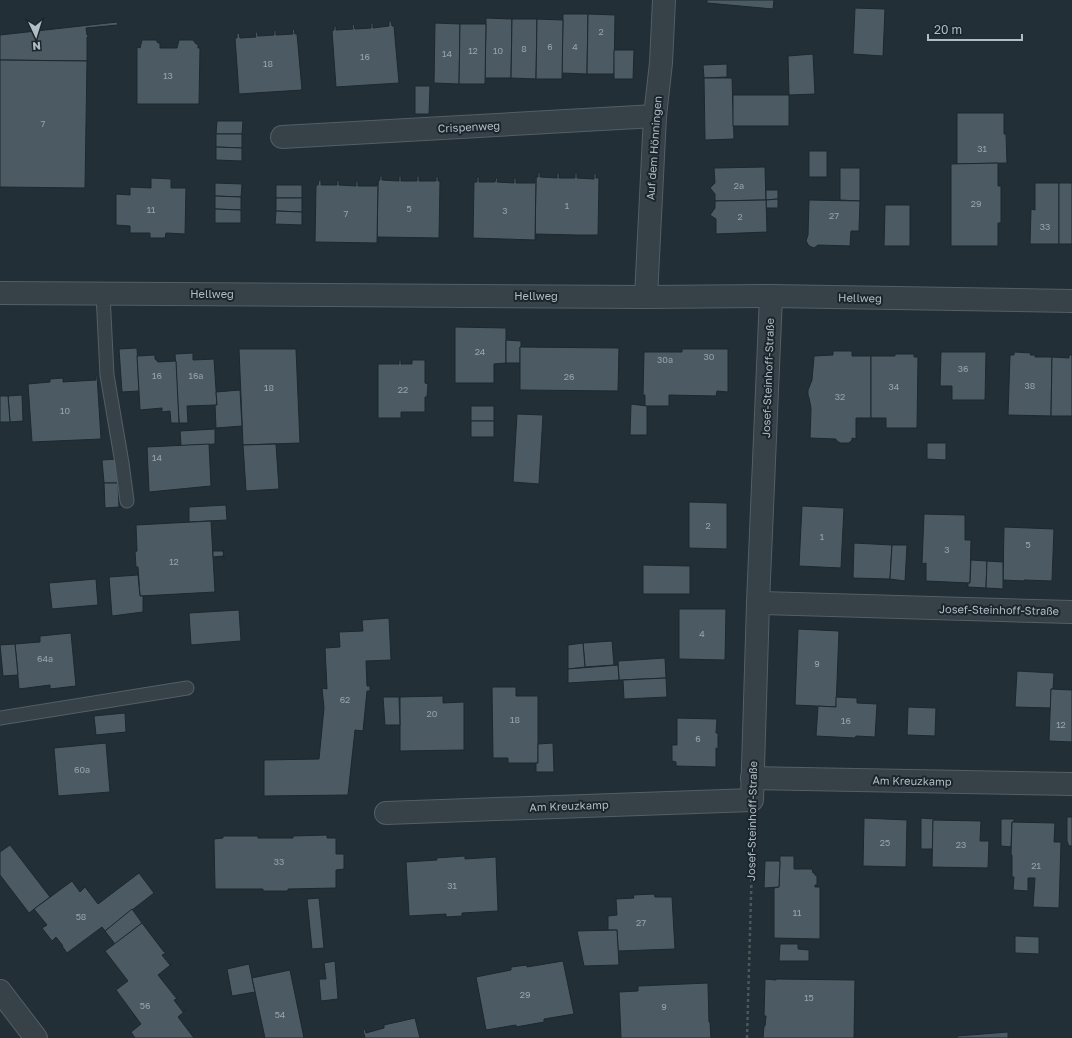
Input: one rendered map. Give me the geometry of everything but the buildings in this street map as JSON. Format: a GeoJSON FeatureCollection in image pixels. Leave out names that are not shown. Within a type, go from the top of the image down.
{"type":"FeatureCollection","features":[{"type":"Feature","properties":{"kind":"street","name":"Auf dem Hönningen"},"geometry":{"type":"LineString","coordinates":[[646,297],[655,116],[661,63],[664,0]]}},
{"type":"Feature","properties":{"kind":"street","name":"Crispenweg"},"geometry":{"type":"LineString","coordinates":[[282,137],[655,116]]}},
{"type":"Feature","properties":{"kind":"street","name":"Hellweg"},"geometry":{"type":"LineString","coordinates":[[0,293],[646,297],[771,296],[1072,301]]}},
{"type":"Feature","properties":{"kind":"street","name":"Josef-Steinhoff-Straße"},"geometry":{"type":"LineString","coordinates":[[752,800],[758,603],[771,296]]}},
{"type":"Feature","properties":{"kind":"street","name":"Josef-Steinhoff-Straße"},"geometry":{"type":"LineString","coordinates":[[758,603],[1072,612]]}},
{"type":"Feature","properties":{"kind":"street","name":"Am Kreuzkamp"},"geometry":{"type":"LineString","coordinates":[[752,778],[1072,784]]}},
{"type":"Feature","properties":{"kind":"street","name":"Am Kreuzkamp"},"geometry":{"type":"LineString","coordinates":[[386,813],[752,800]]}},
{"type":"Feature","properties":{"kind":"street"},"geometry":{"type":"LineString","coordinates":[[0,991],[36,1038]]}},
{"type":"Feature","properties":{"kind":"lane"},"geometry":{"type":"LineString","coordinates":[[103,294],[107,375],[127,501]]}},
{"type":"Feature","properties":{"kind":"lane"},"geometry":{"type":"LineString","coordinates":[[0,718],[187,688]]}},
{"type":"Feature","properties":{"kind":"path","name":"Josef-Steinhoff-Straße"},"geometry":{"type":"LineString","coordinates":[[747,1038],[753,823],[752,800]]}}]}
